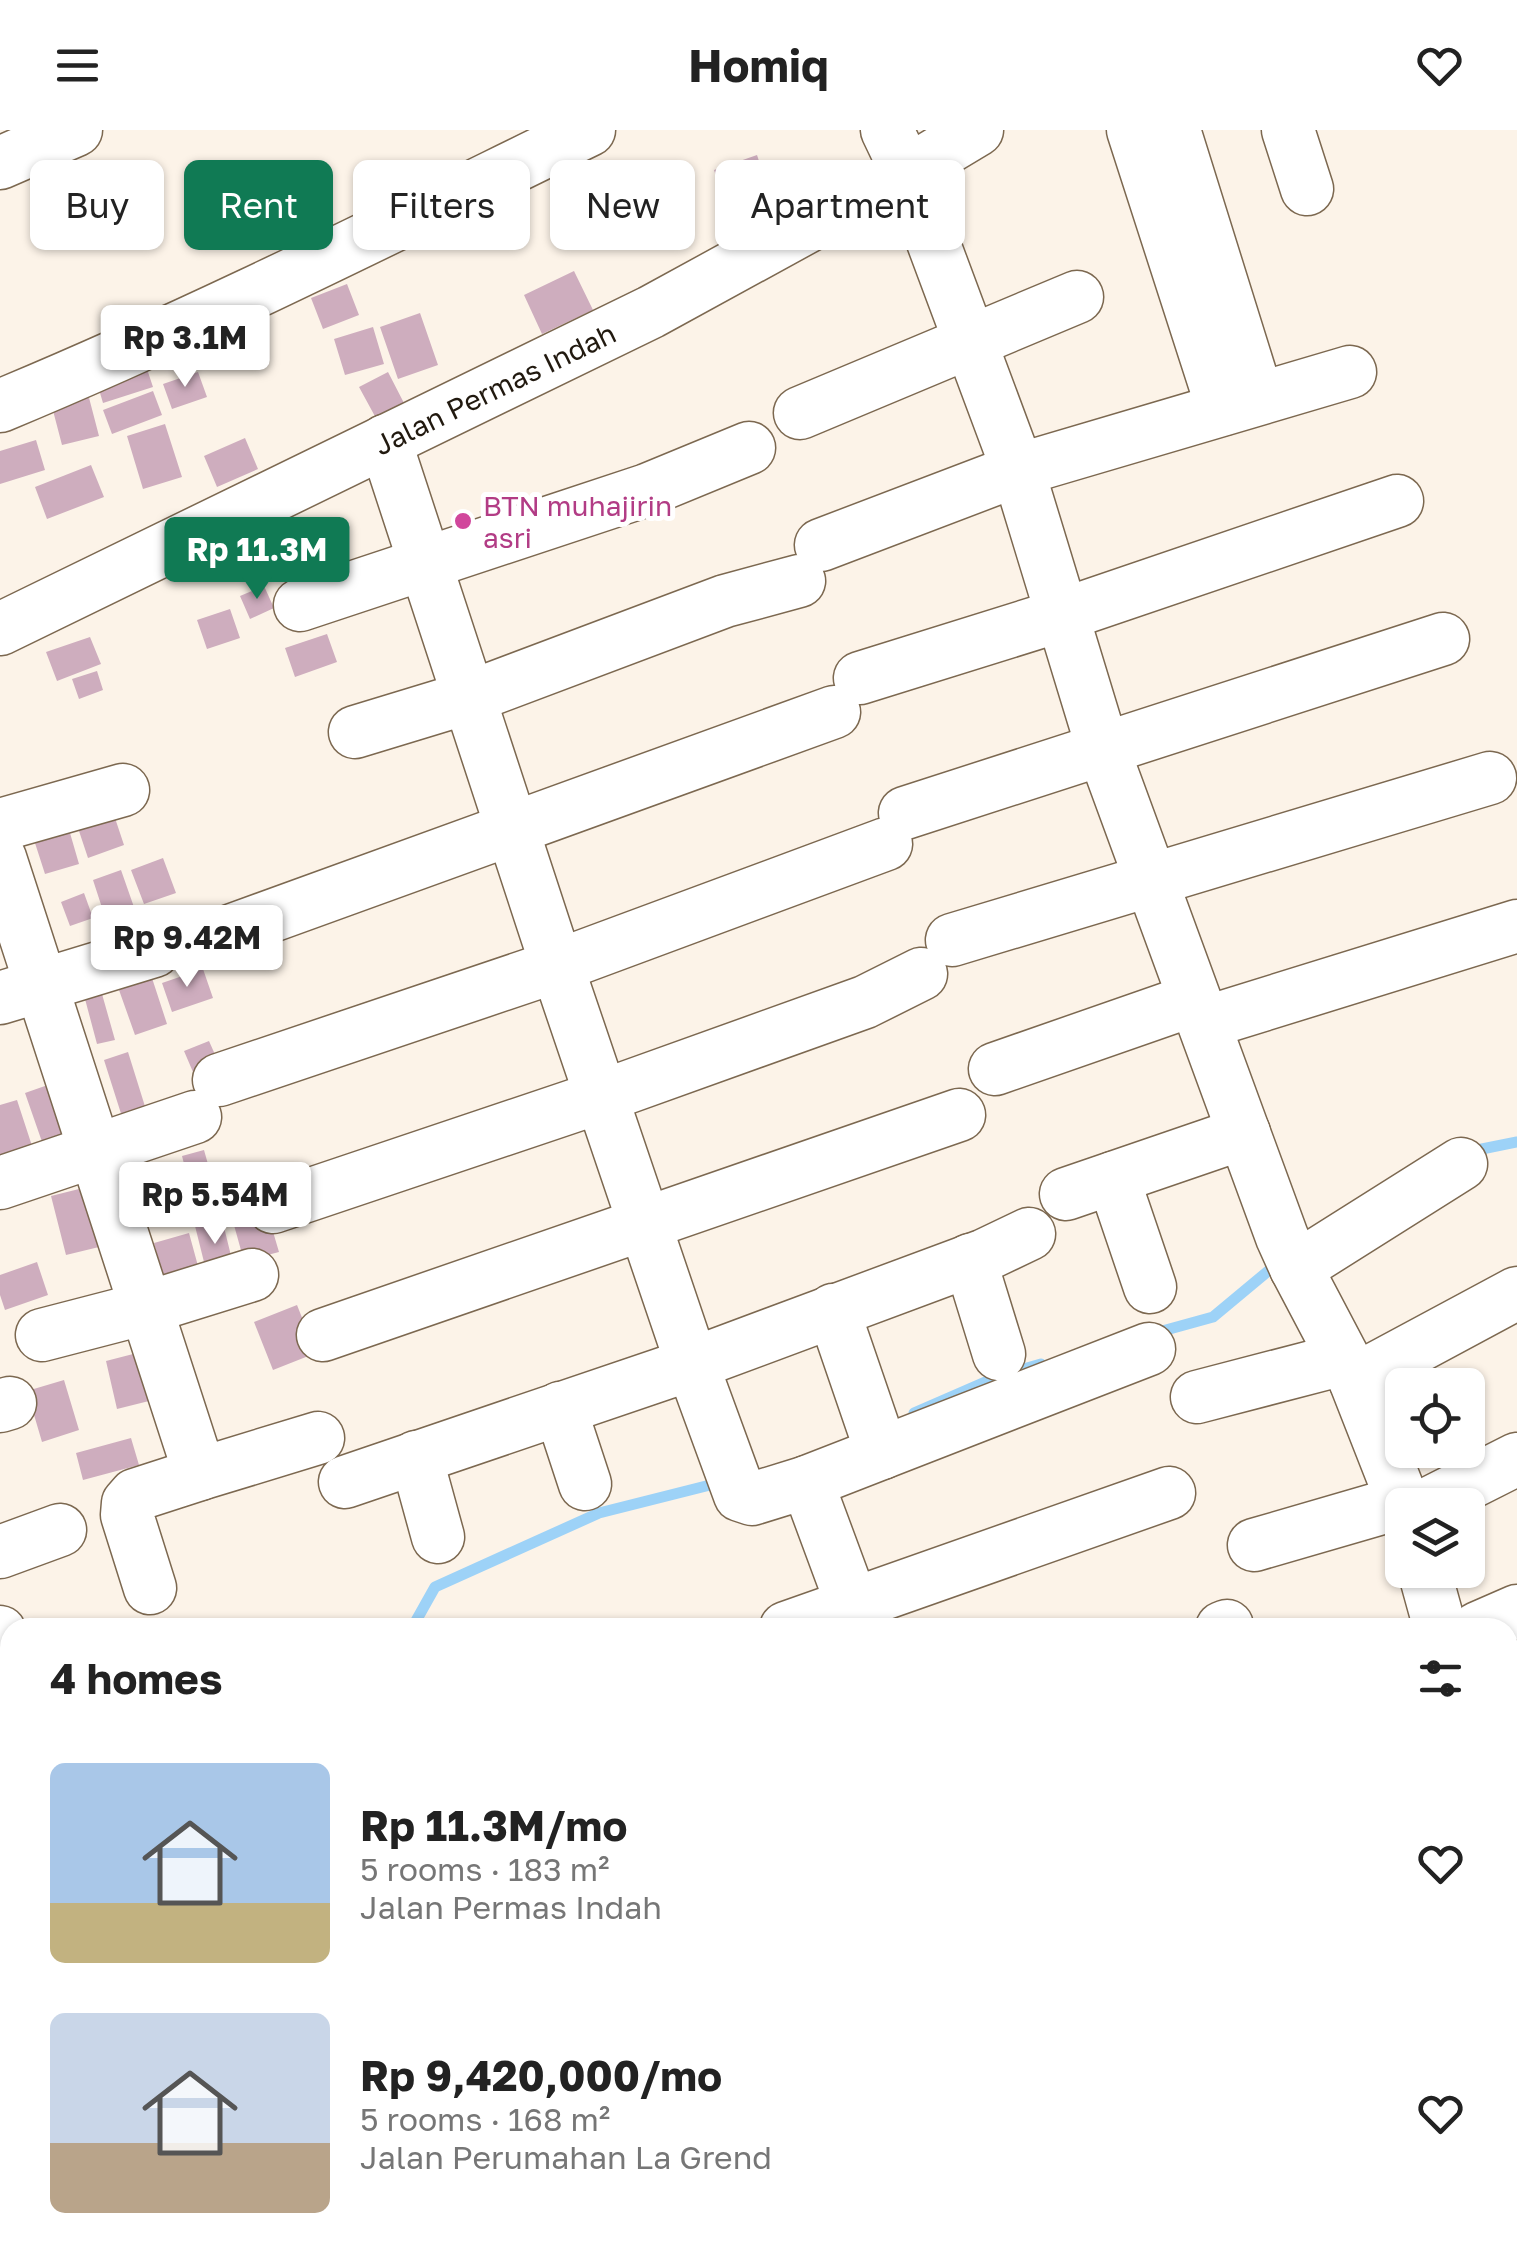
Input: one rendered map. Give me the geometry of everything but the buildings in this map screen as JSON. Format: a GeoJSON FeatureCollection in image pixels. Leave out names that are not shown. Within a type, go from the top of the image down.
{"type":"FeatureCollection","features":[{"type":"Feature","properties":{"kind":"street"},"geometry":{"type":"LineString","coordinates":[[0,163],[76,130]]}},
{"type":"Feature","properties":{"kind":"street"},"geometry":{"type":"LineString","coordinates":[[0,406],[70,378],[322,262],[589,130]]}},
{"type":"Feature","properties":{"kind":"street","name":"Jalan Permas Indah"},"geometry":{"type":"LineString","coordinates":[[0,629],[652,312],[897,151],[977,130]]}},
{"type":"Feature","properties":{"kind":"street"},"geometry":{"type":"LineString","coordinates":[[1132,130],[1240,404]]}},
{"type":"Feature","properties":{"kind":"street"},"geometry":{"type":"LineString","coordinates":[[1174,130],[1240,404]]}},
{"type":"Feature","properties":{"kind":"street"},"geometry":{"type":"LineString","coordinates":[[1288,130],[1307,188]]}},
{"type":"Feature","properties":{"kind":"street"},"geometry":{"type":"LineString","coordinates":[[897,151],[1018,470],[1104,749],[1289,1252],[1404,1488]]}},
{"type":"Feature","properties":{"kind":"street"},"geometry":{"type":"LineString","coordinates":[[800,412],[1077,297]]}},
{"type":"Feature","properties":{"kind":"street"},"geometry":{"type":"LineString","coordinates":[[355,732],[470,698],[725,601],[1018,470],[1350,372]]}},
{"type":"Feature","properties":{"kind":"street"},"geometry":{"type":"LineString","coordinates":[[385,441],[557,966],[734,1477],[752,1498],[807,1482],[874,1432],[1150,1349]]}},
{"type":"Feature","properties":{"kind":"street"},"geometry":{"type":"LineString","coordinates":[[300,605],[647,490],[749,448]]}},
{"type":"Feature","properties":{"kind":"street"},"geometry":{"type":"LineString","coordinates":[[208,939],[513,830],[847,695],[1062,615],[1398,502]]}},
{"type":"Feature","properties":{"kind":"street"},"geometry":{"type":"LineString","coordinates":[[0,1183],[95,1152],[207,1098],[557,966],[1104,749],[1442,640]]}},
{"type":"Feature","properties":{"kind":"street"},"geometry":{"type":"LineString","coordinates":[[273,1207],[865,1002],[937,957],[1153,880],[1490,778]]}},
{"type":"Feature","properties":{"kind":"street"},"geometry":{"type":"LineString","coordinates":[[0,826],[122,790]]}},
{"type":"Feature","properties":{"kind":"street"},"geometry":{"type":"LineString","coordinates":[[0,858],[21,991],[74,1088],[200,1474]]}},
{"type":"Feature","properties":{"kind":"street"},"geometry":{"type":"LineString","coordinates":[[995,1069],[1517,926]]}},
{"type":"Feature","properties":{"kind":"street"},"geometry":{"type":"LineString","coordinates":[[21,991],[154,951]]}},
{"type":"Feature","properties":{"kind":"street"},"geometry":{"type":"LineString","coordinates":[[323,1335],[959,1115]]}},
{"type":"Feature","properties":{"kind":"street"},"geometry":{"type":"LineString","coordinates":[[1150,1287],[1089,1186],[1244,1133]]}},
{"type":"Feature","properties":{"kind":"street"},"geometry":{"type":"LineString","coordinates":[[1289,1252],[1462,1164]]}},
{"type":"Feature","properties":{"kind":"street"},"geometry":{"type":"LineString","coordinates":[[345,1482],[692,1364],[970,1260],[1029,1234]]}},
{"type":"Feature","properties":{"kind":"street"},"geometry":{"type":"LineString","coordinates":[[970,1260],[999,1354]]}},
{"type":"Feature","properties":{"kind":"street"},"geometry":{"type":"LineString","coordinates":[[42,1335],[252,1275]]}},
{"type":"Feature","properties":{"kind":"street"},"geometry":{"type":"LineString","coordinates":[[1197,1397],[1349,1370],[1517,1294]]}},
{"type":"Feature","properties":{"kind":"street"},"geometry":{"type":"LineString","coordinates":[[833,1310],[874,1432]]}},
{"type":"Feature","properties":{"kind":"street"},"geometry":{"type":"LineString","coordinates":[[560,1408],[585,1484]]}},
{"type":"Feature","properties":{"kind":"street"},"geometry":{"type":"LineString","coordinates":[[150,1588],[128,1515],[128,1503],[136,1495],[318,1438]]}},
{"type":"Feature","properties":{"kind":"street"},"geometry":{"type":"LineString","coordinates":[[416,1457],[438,1538]]}},
{"type":"Feature","properties":{"kind":"street"},"geometry":{"type":"LineString","coordinates":[[1449,1488],[1517,1459]]}},
{"type":"Feature","properties":{"kind":"street"},"geometry":{"type":"LineString","coordinates":[[807,1482],[858,1616],[1169,1492]]}},
{"type":"Feature","properties":{"kind":"street"},"geometry":{"type":"LineString","coordinates":[[1254,1545],[1385,1511]]}},
{"type":"Feature","properties":{"kind":"street"},"geometry":{"type":"LineString","coordinates":[[0,1552],[60,1530]]}},
{"type":"Feature","properties":{"kind":"street"},"geometry":{"type":"LineString","coordinates":[[1429,1588],[1437,1618]]}},
{"type":"Feature","properties":{"kind":"waterway"},"geometry":{"type":"LineString","coordinates":[[1467,1152],[1517,1142]]}},
{"type":"Feature","properties":{"kind":"waterway"},"geometry":{"type":"LineString","coordinates":[[1155,1333],[1213,1317],[1279,1262]]}},
{"type":"Feature","properties":{"kind":"waterway"},"geometry":{"type":"LineString","coordinates":[[914,1413],[999,1376],[1041,1364]]}},
{"type":"Feature","properties":{"kind":"waterway"},"geometry":{"type":"LineString","coordinates":[[418,1618],[435,1587],[599,1513],[722,1482]]}},
{"type":"Feature","properties":{"kind":"place","name":"BTN muhajirin asri"},"geometry":{"type":"Point","coordinates":[463,521]}}]}
